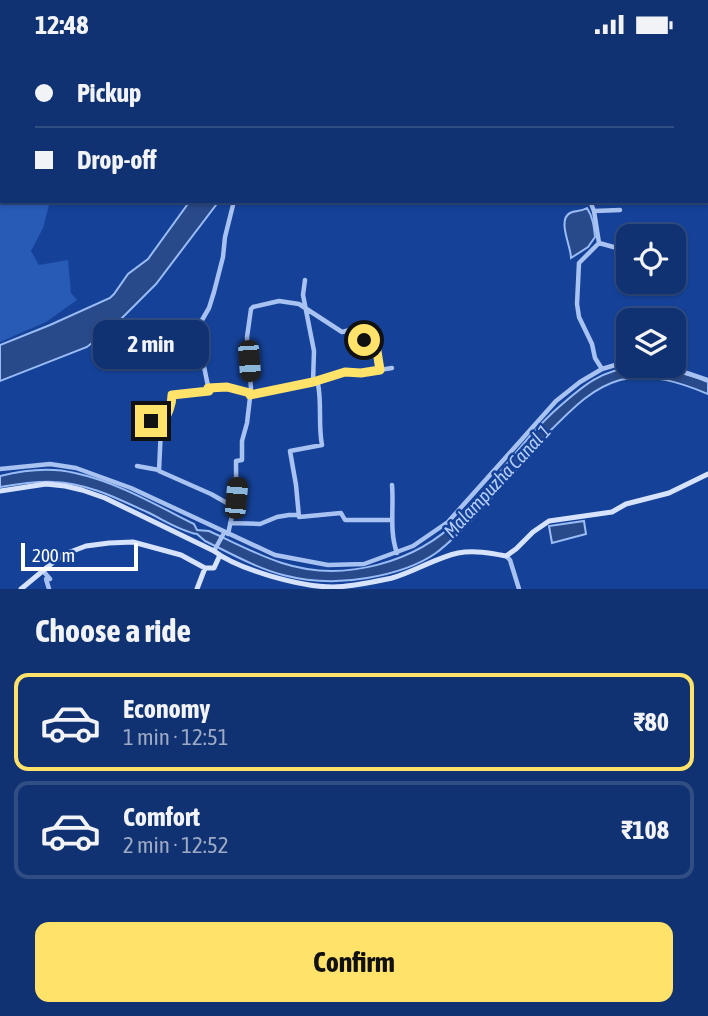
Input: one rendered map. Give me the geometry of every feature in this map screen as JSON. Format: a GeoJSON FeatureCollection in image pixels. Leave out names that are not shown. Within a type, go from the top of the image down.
{"type":"FeatureCollection","features":[{"type":"Feature","properties":{"kind":"street"},"geometry":{"type":"LineString","coordinates":[[159,471],[162,425],[172,403],[172,395],[209,391],[198,327],[209,308],[214,292],[234,203]]}},
{"type":"Feature","properties":{"kind":"street"},"geometry":{"type":"LineString","coordinates":[[591,203],[598,243]]}},
{"type":"Feature","properties":{"kind":"street"},"geometry":{"type":"LineString","coordinates":[[594,211],[620,210]]}},
{"type":"Feature","properties":{"kind":"street"},"geometry":{"type":"LineString","coordinates":[[598,243],[616,248]]}},
{"type":"Feature","properties":{"kind":"street"},"geometry":{"type":"LineString","coordinates":[[598,243],[579,263],[577,305],[595,358],[602,369]]}},
{"type":"Feature","properties":{"kind":"street"},"geometry":{"type":"LineString","coordinates":[[305,280],[303,295],[314,351],[313,382]]}},
{"type":"Feature","properties":{"kind":"street"},"geometry":{"type":"LineString","coordinates":[[21,589],[62,555],[86,546],[133,542],[181,555],[205,568],[214,568],[234,507],[237,482],[235,464],[236,461],[241,462],[242,441],[247,423],[251,389],[247,337],[253,307],[279,301],[299,304],[342,332],[358,328],[363,339],[376,345],[380,370]]}},
{"type":"Feature","properties":{"kind":"street"},"geometry":{"type":"LineString","coordinates":[[166,325],[198,327]]}},
{"type":"Feature","properties":{"kind":"street"},"geometry":{"type":"LineString","coordinates":[[0,469],[50,464],[76,468],[131,488],[275,555],[328,565],[364,564],[413,547],[447,522],[556,401],[580,382],[602,369],[616,365]]}},
{"type":"Feature","properties":{"kind":"street"},"geometry":{"type":"LineString","coordinates":[[208,388],[227,387],[250,395],[313,382],[345,372],[361,373],[392,368]]}},
{"type":"Feature","properties":{"kind":"street"},"geometry":{"type":"LineString","coordinates":[[686,373],[708,380]]}},
{"type":"Feature","properties":{"kind":"street"},"geometry":{"type":"LineString","coordinates":[[299,515],[290,451],[322,446],[319,433],[319,392],[317,384],[313,382]]}},
{"type":"Feature","properties":{"kind":"street"},"geometry":{"type":"LineString","coordinates":[[144,421],[162,425]]}},
{"type":"Feature","properties":{"kind":"street"},"geometry":{"type":"LineString","coordinates":[[137,465],[157,469],[234,507]]}},
{"type":"Feature","properties":{"kind":"street"},"geometry":{"type":"LineString","coordinates":[[506,556],[549,521],[612,512],[626,504],[669,492],[708,474]]}},
{"type":"Feature","properties":{"kind":"street"},"geometry":{"type":"LineString","coordinates":[[0,491],[46,484],[82,490],[105,498],[255,571],[303,584],[333,587],[394,577],[459,552],[483,552],[506,556],[510,560],[519,589]]}},
{"type":"Feature","properties":{"kind":"street"},"geometry":{"type":"LineString","coordinates":[[392,485],[391,520],[397,554]]}},
{"type":"Feature","properties":{"kind":"street"},"geometry":{"type":"LineString","coordinates":[[230,523],[260,524],[289,515],[299,515],[300,518],[341,513],[345,520],[391,520]]}},
{"type":"Feature","properties":{"kind":"street"},"geometry":{"type":"LineString","coordinates":[[47,567],[44,572],[50,579],[46,579],[49,589]]}},
{"type":"Feature","properties":{"kind":"street"},"geometry":{"type":"LineString","coordinates":[[197,589],[205,568]]}},
{"type":"Feature","properties":{"kind":"shaded area"},"geometry":{"type":"Polygon","coordinates":[[[0,203],[49,203],[43,228],[31,251],[39,265],[68,260],[71,293],[77,300],[46,322],[0,342],[0,203]]]}},
{"type":"Feature","properties":{"kind":"water"},"geometry":{"type":"Polygon","coordinates":[[[189,203],[217,203],[156,284],[119,321],[87,347],[0,381],[0,345],[110,298],[128,274],[148,259],[189,203]]]}},
{"type":"Feature","properties":{"kind":"water"},"geometry":{"type":"Polygon","coordinates":[[[587,208],[592,218],[595,237],[588,247],[571,258],[566,234],[566,216],[587,208]]]}},
{"type":"Feature","properties":{"kind":"water","name":"Malampuzha Canal 1"},"geometry":{"type":"Polygon","coordinates":[[[616,371],[616,378],[631,378],[601,388],[575,406],[478,513],[442,548],[412,566],[376,576],[325,581],[283,575],[253,564],[205,541],[197,534],[90,489],[47,482],[0,487],[0,476],[38,470],[66,471],[121,488],[194,524],[197,530],[209,531],[282,563],[329,571],[377,565],[422,547],[442,534],[473,504],[546,419],[585,386],[616,371]]]}},
{"type":"Feature","properties":{"kind":"water"},"geometry":{"type":"Polygon","coordinates":[[[686,374],[689,375],[708,382],[708,394],[654,378],[686,378],[686,374]]]}},
{"type":"Feature","properties":{"kind":"water"},"geometry":{"type":"Polygon","coordinates":[[[584,521],[586,534],[552,543],[549,526],[584,521]]]}},
{"type":"Feature","properties":{"kind":"route"},"geometry":{"type":"LineString","coordinates":[[151,421],[162,425],[172,403],[172,395],[201,393],[209,391],[208,388],[227,387],[250,395],[313,382],[345,372],[380,370],[376,345],[364,340]]}}]}
